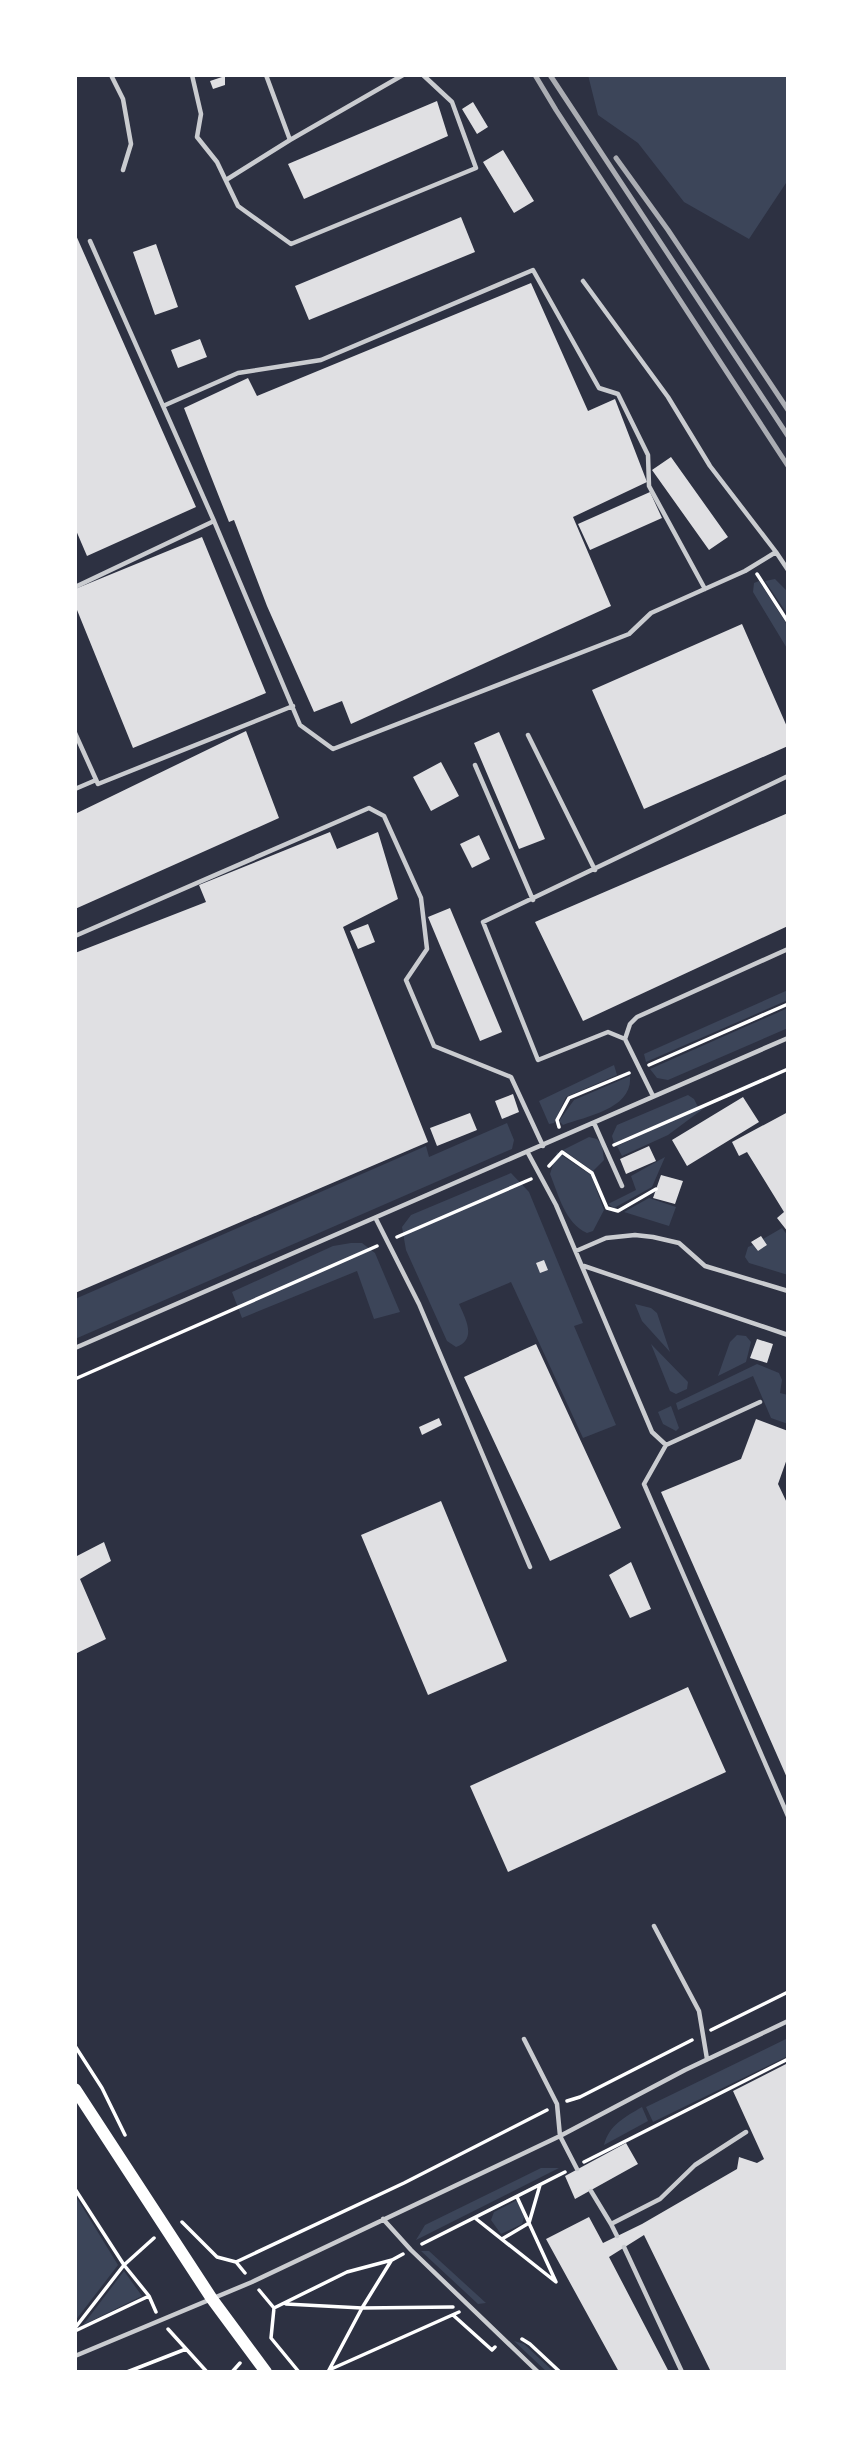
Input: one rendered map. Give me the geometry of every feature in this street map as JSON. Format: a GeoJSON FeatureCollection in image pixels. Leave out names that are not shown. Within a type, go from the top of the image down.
{"type":"FeatureCollection","features":[{"type":"Feature","properties":{"kind":"main road"},"geometry":{"type":"LineString","coordinates":[[75,2089],[212,2299],[266,2372]]}},
{"type":"Feature","properties":{"kind":"lane"},"geometry":{"type":"LineString","coordinates":[[111,75],[123,99],[131,145],[123,170]]}},
{"type":"Feature","properties":{"kind":"lane"},"geometry":{"type":"LineString","coordinates":[[192,75],[201,114],[197,137],[217,162],[238,206],[291,244],[476,168],[452,102],[424,75]]}},
{"type":"Feature","properties":{"kind":"lane"},"geometry":{"type":"LineString","coordinates":[[266,75],[290,140]]}},
{"type":"Feature","properties":{"kind":"lane"},"geometry":{"type":"LineString","coordinates":[[226,180],[402,75]]}},
{"type":"Feature","properties":{"kind":"lane"},"geometry":{"type":"LineString","coordinates":[[90,241],[214,521],[300,725],[333,749],[628,634],[651,613],[752,567],[776,552]]}},
{"type":"Feature","properties":{"kind":"lane"},"geometry":{"type":"LineString","coordinates":[[163,406],[238,373],[321,360],[533,270],[599,388],[618,394],[648,455],[649,486],[705,589]]}},
{"type":"Feature","properties":{"kind":"lane"},"geometry":{"type":"LineString","coordinates":[[583,281],[668,397],[710,466],[788,570]]}},
{"type":"Feature","properties":{"kind":"lane"},"geometry":{"type":"LineString","coordinates":[[75,587],[214,521]]}},
{"type":"Feature","properties":{"kind":"lane"},"geometry":{"type":"LineString","coordinates":[[75,733],[98,784],[293,706]]}},
{"type":"Feature","properties":{"kind":"lane"},"geometry":{"type":"LineString","coordinates":[[528,735],[595,870]]}},
{"type":"Feature","properties":{"kind":"lane"},"geometry":{"type":"LineString","coordinates":[[475,765],[533,900]]}},
{"type":"Feature","properties":{"kind":"lane"},"geometry":{"type":"LineString","coordinates":[[653,1096],[625,1039],[608,1032],[538,1060],[483,922],[788,776]]}},
{"type":"Feature","properties":{"kind":"lane"},"geometry":{"type":"LineString","coordinates":[[75,789],[96,780]]}},
{"type":"Feature","properties":{"kind":"lane"},"geometry":{"type":"LineString","coordinates":[[75,936],[369,808],[384,816],[421,898],[427,949],[405,980],[434,1046],[511,1077],[543,1146]]}},
{"type":"Feature","properties":{"kind":"lane"},"geometry":{"type":"LineString","coordinates":[[625,1039],[637,1017],[788,948]]}},
{"type":"Feature","properties":{"kind":"lane"},"geometry":{"type":"LineString","coordinates":[[75,1348],[788,1038]]}},
{"type":"Feature","properties":{"kind":"lane"},"geometry":{"type":"LineString","coordinates":[[594,1123],[622,1186]]}},
{"type":"Feature","properties":{"kind":"lane"},"geometry":{"type":"LineString","coordinates":[[528,1153],[583,1266],[652,1432],[666,1445]]}},
{"type":"Feature","properties":{"kind":"lane"},"geometry":{"type":"LineString","coordinates":[[376,1219],[419,1304],[530,1567]]}},
{"type":"Feature","properties":{"kind":"lane"},"geometry":{"type":"LineString","coordinates":[[576,1251],[606,1238],[635,1235],[653,1237],[679,1243],[705,1266],[788,1290]]}},
{"type":"Feature","properties":{"kind":"lane"},"geometry":{"type":"LineString","coordinates":[[583,1266],[788,1335]]}},
{"type":"Feature","properties":{"kind":"lane"},"geometry":{"type":"LineString","coordinates":[[760,1402],[666,1445],[644,1484],[788,1816]]}},
{"type":"Feature","properties":{"kind":"lane"},"geometry":{"type":"LineString","coordinates":[[654,1926],[699,2011],[707,2060]]}},
{"type":"Feature","properties":{"kind":"lane"},"geometry":{"type":"LineString","coordinates":[[75,2356],[252,2282],[560,2136],[788,2021]]}},
{"type":"Feature","properties":{"kind":"lane"},"geometry":{"type":"LineString","coordinates":[[524,2039],[557,2104],[560,2136],[577,2168]]}},
{"type":"Feature","properties":{"kind":"lane"},"geometry":{"type":"LineString","coordinates":[[611,2224],[660,2199],[695,2165],[746,2132]]}},
{"type":"Feature","properties":{"kind":"lane"},"geometry":{"type":"LineString","coordinates":[[591,2191],[617,2236]]}},
{"type":"Feature","properties":{"kind":"lane"},"geometry":{"type":"LineString","coordinates":[[383,2219],[411,2250],[538,2372]]}},
{"type":"Feature","properties":{"kind":"lane"},"geometry":{"type":"LineString","coordinates":[[624,2247],[681,2372]]}},
{"type":"Feature","properties":{"kind":"path"},"geometry":{"type":"LineString","coordinates":[[752,567],[788,622]]}},
{"type":"Feature","properties":{"kind":"path"},"geometry":{"type":"LineString","coordinates":[[75,1379],[540,1175],[562,1152],[562,1138],[557,1120],[569,1098],[788,1004]]}},
{"type":"Feature","properties":{"kind":"path"},"geometry":{"type":"LineString","coordinates":[[606,1149],[788,1069]]}},
{"type":"Feature","properties":{"kind":"path"},"geometry":{"type":"LineString","coordinates":[[562,1152],[592,1173],[607,1208],[618,1211],[656,1189]]}},
{"type":"Feature","properties":{"kind":"path"},"geometry":{"type":"LineString","coordinates":[[236,2262],[404,2183],[557,2104],[580,2097],[788,1992]]}},
{"type":"Feature","properties":{"kind":"path"},"geometry":{"type":"LineString","coordinates":[[75,2046],[102,2088],[131,2144]]}},
{"type":"Feature","properties":{"kind":"path"},"geometry":{"type":"LineString","coordinates":[[274,2308],[347,2272],[392,2260],[788,2059]]}},
{"type":"Feature","properties":{"kind":"path"},"geometry":{"type":"LineString","coordinates":[[502,2239],[529,2223],[540,2185]]}},
{"type":"Feature","properties":{"kind":"path"},"geometry":{"type":"LineString","coordinates":[[75,2189],[124,2265],[149,2296],[160,2322],[207,2372]]}},
{"type":"Feature","properties":{"kind":"path"},"geometry":{"type":"LineString","coordinates":[[475,2218],[556,2282],[517,2197]]}},
{"type":"Feature","properties":{"kind":"path"},"geometry":{"type":"LineString","coordinates":[[75,2329],[124,2265],[179,2219],[217,2257],[236,2262],[274,2308],[271,2338],[299,2372]]}},
{"type":"Feature","properties":{"kind":"path"},"geometry":{"type":"LineString","coordinates":[[329,2371],[362,2308],[392,2260]]}},
{"type":"Feature","properties":{"kind":"path"},"geometry":{"type":"LineString","coordinates":[[75,2329],[149,2296]]}},
{"type":"Feature","properties":{"kind":"path"},"geometry":{"type":"LineString","coordinates":[[284,2304],[362,2308],[470,2307]]}},
{"type":"Feature","properties":{"kind":"path"},"geometry":{"type":"LineString","coordinates":[[329,2371],[470,2307]]}},
{"type":"Feature","properties":{"kind":"path"},"geometry":{"type":"LineString","coordinates":[[127,2372],[186,2349]]}},
{"type":"Feature","properties":{"kind":"shaded area"},"geometry":{"type":"Polygon","coordinates":[[[588,75],[788,75],[788,180],[749,239],[684,202],[638,143],[598,115],[588,75]]]}},
{"type":"Feature","properties":{"kind":"shaded area"},"geometry":{"type":"Polygon","coordinates":[[[775,579],[788,592],[788,615],[765,581],[775,579]]]}},
{"type":"Feature","properties":{"kind":"shaded area"},"geometry":{"type":"Polygon","coordinates":[[[759,581],[788,626],[788,650],[753,592],[754,583],[759,581]]]}},
{"type":"Feature","properties":{"kind":"shaded area"},"geometry":{"type":"Polygon","coordinates":[[[788,990],[788,1000],[646,1062],[644,1054],[788,990]]]}},
{"type":"Feature","properties":{"kind":"shaded area"},"geometry":{"type":"Polygon","coordinates":[[[788,1008],[788,1028],[668,1080],[657,1078],[650,1069],[788,1008]]]}},
{"type":"Feature","properties":{"kind":"shaded area"},"geometry":{"type":"Polygon","coordinates":[[[614,1065],[617,1075],[566,1097],[554,1123],[549,1124],[539,1101],[614,1065]]]}},
{"type":"Feature","properties":{"kind":"shaded area"},"geometry":{"type":"Polygon","coordinates":[[[630,1076],[629,1087],[624,1096],[607,1110],[563,1125],[559,1121],[574,1100],[630,1076]]]}},
{"type":"Feature","properties":{"kind":"shaded area"},"geometry":{"type":"Polygon","coordinates":[[[688,1095],[698,1107],[614,1143],[612,1136],[617,1125],[688,1095]]]}},
{"type":"Feature","properties":{"kind":"shaded area"},"geometry":{"type":"Polygon","coordinates":[[[711,1103],[668,1135],[622,1156],[617,1146],[711,1103]]]}},
{"type":"Feature","properties":{"kind":"shaded area"},"geometry":{"type":"Polygon","coordinates":[[[507,1123],[514,1140],[512,1149],[75,1339],[75,1299],[426,1146],[429,1157],[507,1123]]]}},
{"type":"Feature","properties":{"kind":"shaded area"},"geometry":{"type":"Polygon","coordinates":[[[589,1137],[597,1139],[602,1145],[604,1160],[593,1171],[563,1150],[589,1137]]]}},
{"type":"Feature","properties":{"kind":"shaded area"},"geometry":{"type":"Polygon","coordinates":[[[557,1152],[591,1175],[604,1210],[593,1231],[587,1233],[579,1228],[564,1208],[550,1174],[557,1152]]]}},
{"type":"Feature","properties":{"kind":"shaded area"},"geometry":{"type":"Polygon","coordinates":[[[665,1157],[652,1187],[614,1208],[608,1204],[636,1190],[631,1176],[665,1157]]]}},
{"type":"Feature","properties":{"kind":"shaded area"},"geometry":{"type":"Polygon","coordinates":[[[511,1173],[529,1192],[583,1323],[574,1326],[616,1425],[583,1438],[511,1282],[459,1304],[467,1322],[468,1334],[462,1344],[456,1347],[447,1341],[406,1250],[402,1227],[411,1215],[511,1173]]]}},
{"type":"Feature","properties":{"kind":"shaded area"},"geometry":{"type":"Polygon","coordinates":[[[649,1198],[676,1207],[669,1226],[624,1212],[649,1198]]]}},
{"type":"Feature","properties":{"kind":"shaded area"},"geometry":{"type":"Polygon","coordinates":[[[782,1228],[788,1236],[788,1275],[749,1263],[745,1257],[748,1247],[753,1245],[758,1251],[767,1245],[763,1239],[782,1228]]]}},
{"type":"Feature","properties":{"kind":"shaded area"},"geometry":{"type":"Polygon","coordinates":[[[362,1243],[375,1253],[400,1312],[374,1319],[357,1271],[242,1318],[232,1292],[333,1246],[362,1243]]]}},
{"type":"Feature","properties":{"kind":"shaded area"},"geometry":{"type":"Polygon","coordinates":[[[635,1304],[651,1308],[657,1313],[670,1352],[642,1321],[635,1304]]]}},
{"type":"Feature","properties":{"kind":"shaded area"},"geometry":{"type":"Polygon","coordinates":[[[737,1335],[746,1336],[751,1342],[746,1362],[718,1376],[730,1342],[737,1335]]]}},
{"type":"Feature","properties":{"kind":"shaded area"},"geometry":{"type":"Polygon","coordinates":[[[651,1344],[688,1382],[687,1389],[676,1394],[670,1391],[651,1344]]]}},
{"type":"Feature","properties":{"kind":"shaded area"},"geometry":{"type":"Polygon","coordinates":[[[757,1364],[779,1373],[782,1380],[780,1393],[788,1395],[788,1424],[771,1418],[753,1376],[678,1410],[676,1403],[757,1364]]]}},
{"type":"Feature","properties":{"kind":"shaded area"},"geometry":{"type":"Polygon","coordinates":[[[671,1406],[679,1428],[676,1431],[663,1424],[658,1412],[671,1406]]]}},
{"type":"Feature","properties":{"kind":"shaded area"},"geometry":{"type":"Polygon","coordinates":[[[788,2038],[788,2056],[653,2122],[646,2107],[788,2038]]]}},
{"type":"Feature","properties":{"kind":"shaded area"},"geometry":{"type":"Polygon","coordinates":[[[642,2107],[648,2121],[604,2145],[614,2127],[642,2107]]]}},
{"type":"Feature","properties":{"kind":"shaded area"},"geometry":{"type":"Polygon","coordinates":[[[541,2168],[559,2168],[416,2240],[425,2225],[541,2168]]]}},
{"type":"Feature","properties":{"kind":"shaded area"},"geometry":{"type":"Polygon","coordinates":[[[75,2195],[118,2265],[75,2321],[75,2195]]]}},
{"type":"Feature","properties":{"kind":"shaded area"},"geometry":{"type":"Polygon","coordinates":[[[517,2200],[524,2217],[522,2224],[501,2234],[491,2220],[494,2212],[517,2200]]]}},
{"type":"Feature","properties":{"kind":"shaded area"},"geometry":{"type":"Polygon","coordinates":[[[421,2251],[429,2251],[486,2303],[478,2304],[421,2251]]]}},
{"type":"Feature","properties":{"kind":"shaded area"},"geometry":{"type":"Polygon","coordinates":[[[124,2271],[142,2296],[83,2325],[124,2271]]]}},
{"type":"Feature","properties":{"kind":"shaded area"},"geometry":{"type":"Polygon","coordinates":[[[514,2341],[524,2344],[554,2372],[547,2372],[514,2341]]]}},
{"type":"Feature","properties":{"kind":"building"},"geometry":{"type":"Polygon","coordinates":[[[225,76],[225,85],[213,89],[210,81],[225,76]]]}},
{"type":"Feature","properties":{"kind":"building"},"geometry":{"type":"Polygon","coordinates":[[[437,101],[448,136],[304,199],[288,164],[437,101]]]}},
{"type":"Feature","properties":{"kind":"building"},"geometry":{"type":"Polygon","coordinates":[[[473,102],[488,127],[477,134],[462,109],[473,102]]]}},
{"type":"Feature","properties":{"kind":"building"},"geometry":{"type":"Polygon","coordinates":[[[503,150],[534,201],[514,213],[483,162],[503,150]]]}},
{"type":"Feature","properties":{"kind":"building"},"geometry":{"type":"Polygon","coordinates":[[[461,217],[475,252],[309,320],[295,286],[461,217]]]}},
{"type":"Feature","properties":{"kind":"building"},"geometry":{"type":"Polygon","coordinates":[[[75,233],[196,507],[87,556],[75,528],[75,233]]]}},
{"type":"Feature","properties":{"kind":"building"},"geometry":{"type":"Polygon","coordinates":[[[156,244],[178,307],[155,315],[133,252],[156,244]]]}},
{"type":"Feature","properties":{"kind":"building"},"geometry":{"type":"Polygon","coordinates":[[[531,283],[588,411],[615,399],[647,482],[573,517],[611,606],[351,724],[342,701],[314,712],[267,606],[234,520],[229,522],[184,408],[248,378],[257,396],[531,283]]]}},
{"type":"Feature","properties":{"kind":"building"},"geometry":{"type":"Polygon","coordinates":[[[200,339],[207,357],[178,368],[171,350],[200,339]]]}},
{"type":"Feature","properties":{"kind":"building"},"geometry":{"type":"Polygon","coordinates":[[[671,457],[728,537],[709,550],[652,470],[671,457]]]}},
{"type":"Feature","properties":{"kind":"building"},"geometry":{"type":"Polygon","coordinates":[[[650,492],[662,518],[590,550],[578,524],[650,492]]]}},
{"type":"Feature","properties":{"kind":"building"},"geometry":{"type":"Polygon","coordinates":[[[202,537],[266,693],[133,748],[75,605],[75,589],[202,537]]]}},
{"type":"Feature","properties":{"kind":"building"},"geometry":{"type":"Polygon","coordinates":[[[742,624],[788,729],[788,746],[644,809],[592,690],[742,624]]]}},
{"type":"Feature","properties":{"kind":"building"},"geometry":{"type":"Polygon","coordinates":[[[246,731],[279,818],[75,909],[75,814],[246,731]]]}},
{"type":"Feature","properties":{"kind":"building"},"geometry":{"type":"Polygon","coordinates":[[[499,732],[545,839],[519,849],[474,743],[499,732]]]}},
{"type":"Feature","properties":{"kind":"building"},"geometry":{"type":"Polygon","coordinates":[[[441,762],[459,796],[431,811],[413,777],[441,762]]]}},
{"type":"Feature","properties":{"kind":"building"},"geometry":{"type":"Polygon","coordinates":[[[788,813],[788,926],[583,1021],[535,922],[788,813]]]}},
{"type":"Feature","properties":{"kind":"building"},"geometry":{"type":"Polygon","coordinates":[[[330,832],[337,849],[378,832],[398,899],[343,927],[428,1142],[75,1293],[75,953],[206,902],[199,885],[330,832]]]}},
{"type":"Feature","properties":{"kind":"building"},"geometry":{"type":"Polygon","coordinates":[[[479,835],[490,859],[472,868],[460,844],[479,835]]]}},
{"type":"Feature","properties":{"kind":"building"},"geometry":{"type":"Polygon","coordinates":[[[450,908],[502,1032],[480,1041],[428,917],[450,908]]]}},
{"type":"Feature","properties":{"kind":"building"},"geometry":{"type":"Polygon","coordinates":[[[368,924],[375,942],[358,949],[350,931],[368,924]]]}},
{"type":"Feature","properties":{"kind":"building"},"geometry":{"type":"Polygon","coordinates":[[[513,1094],[519,1112],[502,1119],[495,1101],[513,1094]]]}},
{"type":"Feature","properties":{"kind":"building"},"geometry":{"type":"Polygon","coordinates":[[[743,1097],[759,1122],[687,1166],[672,1140],[743,1097]]]}},
{"type":"Feature","properties":{"kind":"building"},"geometry":{"type":"Polygon","coordinates":[[[788,1112],[788,1232],[777,1218],[784,1212],[747,1152],[739,1156],[732,1142],[788,1112]]]}},
{"type":"Feature","properties":{"kind":"building"},"geometry":{"type":"Polygon","coordinates":[[[470,1113],[477,1130],[437,1146],[430,1128],[470,1113]]]}},
{"type":"Feature","properties":{"kind":"building"},"geometry":{"type":"Polygon","coordinates":[[[649,1146],[656,1161],[626,1174],[620,1159],[649,1146]]]}},
{"type":"Feature","properties":{"kind":"building"},"geometry":{"type":"Polygon","coordinates":[[[661,1175],[683,1181],[675,1204],[653,1198],[661,1175]]]}},
{"type":"Feature","properties":{"kind":"building"},"geometry":{"type":"Polygon","coordinates":[[[761,1236],[767,1245],[758,1251],[751,1242],[761,1236]]]}},
{"type":"Feature","properties":{"kind":"building"},"geometry":{"type":"Polygon","coordinates":[[[544,1260],[548,1270],[540,1273],[536,1263],[544,1260]]]}},
{"type":"Feature","properties":{"kind":"building"},"geometry":{"type":"Polygon","coordinates":[[[757,1339],[773,1344],[767,1363],[750,1358],[757,1339]]]}},
{"type":"Feature","properties":{"kind":"building"},"geometry":{"type":"Polygon","coordinates":[[[536,1344],[621,1528],[550,1561],[464,1377],[536,1344]]]}},
{"type":"Feature","properties":{"kind":"building"},"geometry":{"type":"Polygon","coordinates":[[[439,1418],[442,1425],[422,1435],[419,1427],[439,1418]]]}},
{"type":"Feature","properties":{"kind":"building"},"geometry":{"type":"Polygon","coordinates":[[[756,1419],[788,1431],[788,1456],[778,1484],[788,1505],[788,1780],[661,1492],[741,1459],[756,1419]]]}},
{"type":"Feature","properties":{"kind":"building"},"geometry":{"type":"Polygon","coordinates":[[[441,1501],[507,1661],[428,1695],[361,1535],[441,1501]]]}},
{"type":"Feature","properties":{"kind":"building"},"geometry":{"type":"Polygon","coordinates":[[[104,1542],[111,1561],[80,1579],[106,1639],[75,1654],[75,1557],[104,1542]]]}},
{"type":"Feature","properties":{"kind":"building"},"geometry":{"type":"Polygon","coordinates":[[[631,1562],[651,1609],[630,1618],[609,1575],[631,1562]]]}},
{"type":"Feature","properties":{"kind":"building"},"geometry":{"type":"Polygon","coordinates":[[[688,1687],[726,1772],[508,1872],[470,1786],[688,1687]]]}},
{"type":"Feature","properties":{"kind":"building"},"geometry":{"type":"Polygon","coordinates":[[[788,2063],[788,2372],[711,2372],[644,2235],[609,2257],[669,2372],[619,2372],[546,2239],[589,2217],[603,2243],[642,2224],[737,2169],[739,2157],[757,2163],[764,2159],[733,2091],[788,2063]]]}},
{"type":"Feature","properties":{"kind":"building"},"geometry":{"type":"Polygon","coordinates":[[[626,2143],[638,2164],[575,2199],[565,2176],[626,2143]]]}},
{"type":"Feature","properties":{"kind":"railway"},"geometry":{"type":"LineString","coordinates":[[535,75],[788,466]]}},
{"type":"Feature","properties":{"kind":"railway"},"geometry":{"type":"LineString","coordinates":[[550,75],[788,436]]}},
{"type":"Feature","properties":{"kind":"railway"},"geometry":{"type":"LineString","coordinates":[[616,158],[668,230],[788,410]]}}]}
